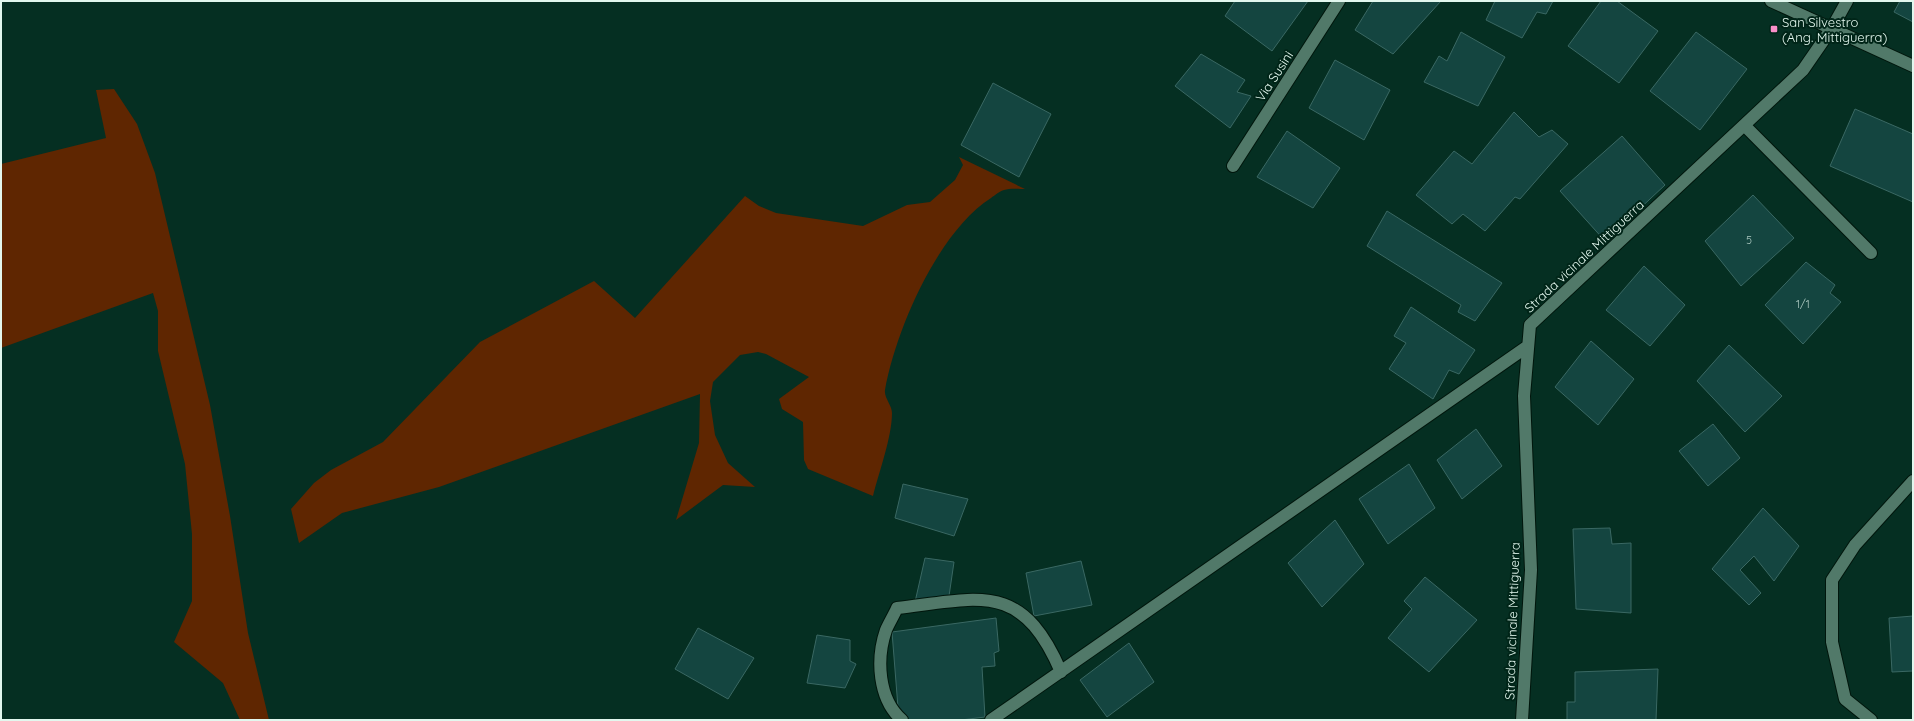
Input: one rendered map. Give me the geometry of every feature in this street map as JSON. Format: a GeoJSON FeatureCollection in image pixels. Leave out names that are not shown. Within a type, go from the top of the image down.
{"type":"FeatureCollection","features":[{"type":"Feature","properties":{"kind":"street","name":"Via Susini"},"geometry":{"type":"LineString","coordinates":[[1233,166],[1339,1]]}},
{"type":"Feature","properties":{"kind":"street"},"geometry":{"type":"LineString","coordinates":[[1771,1],[1913,66]]}},
{"type":"Feature","properties":{"kind":"street","name":"Strada vicinale Mittiguerra"},"geometry":{"type":"LineString","coordinates":[[1522,720],[1531,570],[1524,396],[1530,325],[1803,70],[1832,28],[1847,1]]}},
{"type":"Feature","properties":{"kind":"street"},"geometry":{"type":"LineString","coordinates":[[1744,125],[1871,253]]}},
{"type":"Feature","properties":{"kind":"street"},"geometry":{"type":"LineString","coordinates":[[992,720],[1528,346]]}},
{"type":"Feature","properties":{"kind":"street"},"geometry":{"type":"LineString","coordinates":[[1871,720],[1845,699],[1832,642],[1832,580],[1855,545],[1913,481]]}},
{"type":"Feature","properties":{"kind":"street"},"geometry":{"type":"LineString","coordinates":[[902,720],[885,697],[879,664],[886,631],[897,608],[975,598],[1008,604],[1026,616],[1051,649],[1060,672]]}},
{"type":"Feature","properties":{"kind":"shaded area"},"geometry":{"type":"Polygon","coordinates":[[[114,89],[137,124],[155,173],[210,405],[230,516],[248,633],[269,720],[240,720],[223,683],[174,642],[192,601],[192,534],[185,464],[158,351],[158,311],[153,293],[1,348],[1,164],[106,138],[96,90],[114,89]]]}},
{"type":"Feature","properties":{"kind":"shaded area"},"geometry":{"type":"Polygon","coordinates":[[[959,157],[1025,189],[1006,189],[994,196],[972,214],[954,234],[937,258],[922,284],[909,311],[899,339],[885,390],[892,410],[890,433],[873,496],[808,469],[804,460],[803,422],[782,409],[779,399],[809,377],[766,354],[758,352],[740,355],[713,382],[710,401],[715,435],[728,463],[755,487],[723,485],[676,520],[699,443],[700,394],[439,487],[342,513],[299,543],[291,509],[314,483],[331,470],[383,442],[480,342],[594,281],[635,318],[745,196],[759,206],[776,213],[863,226],[907,205],[930,202],[955,180],[963,165],[959,157]]]}},
{"type":"Feature","properties":{"kind":"building"},"geometry":{"type":"Polygon","coordinates":[[[1235,1],[1308,1],[1272,51],[1225,16],[1235,1]]]}},
{"type":"Feature","properties":{"kind":"building"},"geometry":{"type":"Polygon","coordinates":[[[1373,1],[1441,1],[1393,54],[1355,30],[1373,1]]]}},
{"type":"Feature","properties":{"kind":"building"},"geometry":{"type":"Polygon","coordinates":[[[1495,1],[1553,1],[1546,14],[1537,12],[1522,38],[1486,20],[1495,1]]]}},
{"type":"Feature","properties":{"kind":"building"},"geometry":{"type":"Polygon","coordinates":[[[1601,1],[1617,1],[1658,31],[1619,83],[1568,46],[1601,1]]]}},
{"type":"Feature","properties":{"kind":"building"},"geometry":{"type":"Polygon","coordinates":[[[1900,1],[1913,1],[1913,22],[1894,12],[1900,1]]]}},
{"type":"Feature","properties":{"kind":"building"},"geometry":{"type":"Polygon","coordinates":[[[1461,32],[1505,57],[1478,106],[1424,82],[1439,56],[1447,61],[1461,32]]]}},
{"type":"Feature","properties":{"kind":"building"},"geometry":{"type":"Polygon","coordinates":[[[1696,32],[1747,69],[1700,130],[1650,91],[1696,32]]]}},
{"type":"Feature","properties":{"kind":"building"},"geometry":{"type":"Polygon","coordinates":[[[1201,54],[1245,80],[1237,92],[1251,96],[1230,128],[1175,86],[1201,54]]]}},
{"type":"Feature","properties":{"kind":"building"},"geometry":{"type":"Polygon","coordinates":[[[1335,60],[1390,90],[1364,140],[1309,108],[1335,60]]]}},
{"type":"Feature","properties":{"kind":"building"},"geometry":{"type":"Polygon","coordinates":[[[993,83],[1051,114],[1019,177],[961,145],[993,83]]]}},
{"type":"Feature","properties":{"kind":"building"},"geometry":{"type":"Polygon","coordinates":[[[1855,109],[1913,134],[1913,202],[1830,166],[1855,109]]]}},
{"type":"Feature","properties":{"kind":"building"},"geometry":{"type":"Polygon","coordinates":[[[1514,112],[1539,137],[1552,130],[1568,144],[1520,199],[1515,197],[1485,231],[1463,214],[1452,224],[1416,195],[1454,151],[1472,164],[1514,112]]]}},
{"type":"Feature","properties":{"kind":"building"},"geometry":{"type":"Polygon","coordinates":[[[1287,131],[1340,168],[1313,208],[1257,177],[1287,131]]]}},
{"type":"Feature","properties":{"kind":"building"},"geometry":{"type":"Polygon","coordinates":[[[1622,136],[1665,185],[1605,241],[1560,191],[1622,136]]]}},
{"type":"Feature","properties":{"kind":"building"},"geometry":{"type":"Polygon","coordinates":[[[1753,195],[1794,238],[1741,286],[1705,241],[1753,195]]]}},
{"type":"Feature","properties":{"kind":"building"},"geometry":{"type":"Polygon","coordinates":[[[1387,211],[1502,283],[1475,321],[1458,312],[1461,305],[1367,246],[1387,211]]]}},
{"type":"Feature","properties":{"kind":"building"},"geometry":{"type":"Polygon","coordinates":[[[1806,262],[1835,285],[1830,293],[1841,302],[1803,344],[1765,305],[1806,262]]]}},
{"type":"Feature","properties":{"kind":"building"},"geometry":{"type":"Polygon","coordinates":[[[1644,266],[1685,305],[1650,346],[1606,310],[1644,266]]]}},
{"type":"Feature","properties":{"kind":"building"},"geometry":{"type":"Polygon","coordinates":[[[1411,307],[1475,350],[1459,374],[1449,370],[1433,399],[1389,369],[1406,343],[1394,336],[1411,307]]]}},
{"type":"Feature","properties":{"kind":"building"},"geometry":{"type":"Polygon","coordinates":[[[1591,341],[1634,379],[1598,425],[1555,387],[1591,341]]]}},
{"type":"Feature","properties":{"kind":"building"},"geometry":{"type":"Polygon","coordinates":[[[1729,345],[1782,396],[1745,432],[1697,381],[1729,345]]]}},
{"type":"Feature","properties":{"kind":"building"},"geometry":{"type":"Polygon","coordinates":[[[1713,424],[1740,458],[1708,486],[1679,451],[1713,424]]]}},
{"type":"Feature","properties":{"kind":"building"},"geometry":{"type":"Polygon","coordinates":[[[1476,429],[1502,466],[1462,499],[1437,460],[1476,429]]]}},
{"type":"Feature","properties":{"kind":"building"},"geometry":{"type":"Polygon","coordinates":[[[1409,464],[1435,508],[1388,544],[1359,499],[1409,464]]]}},
{"type":"Feature","properties":{"kind":"building"},"geometry":{"type":"Polygon","coordinates":[[[903,484],[968,499],[954,536],[895,518],[903,484]]]}},
{"type":"Feature","properties":{"kind":"building"},"geometry":{"type":"Polygon","coordinates":[[[1763,508],[1799,546],[1774,581],[1754,556],[1740,570],[1761,593],[1749,605],[1712,569],[1763,508]]]}},
{"type":"Feature","properties":{"kind":"building"},"geometry":{"type":"Polygon","coordinates":[[[1335,520],[1364,564],[1322,607],[1288,563],[1335,520]]]}},
{"type":"Feature","properties":{"kind":"building"},"geometry":{"type":"Polygon","coordinates":[[[1610,528],[1612,544],[1631,543],[1631,613],[1576,609],[1573,529],[1610,528]]]}},
{"type":"Feature","properties":{"kind":"building"},"geometry":{"type":"Polygon","coordinates":[[[925,558],[954,562],[949,596],[915,602],[925,558]]]}},
{"type":"Feature","properties":{"kind":"building"},"geometry":{"type":"Polygon","coordinates":[[[1081,561],[1092,605],[1034,616],[1026,573],[1081,561]]]}},
{"type":"Feature","properties":{"kind":"building"},"geometry":{"type":"Polygon","coordinates":[[[1425,577],[1477,620],[1429,672],[1388,638],[1412,609],[1404,601],[1425,577]]]}},
{"type":"Feature","properties":{"kind":"building"},"geometry":{"type":"Polygon","coordinates":[[[1913,616],[1913,671],[1892,672],[1889,618],[1913,616]]]}},
{"type":"Feature","properties":{"kind":"building"},"geometry":{"type":"Polygon","coordinates":[[[996,618],[999,651],[994,653],[995,666],[982,667],[985,717],[961,720],[899,720],[892,632],[996,618]]]}},
{"type":"Feature","properties":{"kind":"building"},"geometry":{"type":"Polygon","coordinates":[[[698,628],[754,658],[728,699],[675,669],[698,628]]]}},
{"type":"Feature","properties":{"kind":"building"},"geometry":{"type":"Polygon","coordinates":[[[817,635],[850,640],[850,661],[856,664],[845,688],[807,683],[817,635]]]}},
{"type":"Feature","properties":{"kind":"building"},"geometry":{"type":"Polygon","coordinates":[[[1129,643],[1154,682],[1107,717],[1080,680],[1129,643]]]}},
{"type":"Feature","properties":{"kind":"building"},"geometry":{"type":"Polygon","coordinates":[[[1658,669],[1656,720],[1567,720],[1567,702],[1575,702],[1575,672],[1658,669]]]}},
{"type":"Feature","properties":{"kind":"place","name":"San Silvestro (Ang. Mittiguerra)"},"geometry":{"type":"Point","coordinates":[1774,29]}}]}
